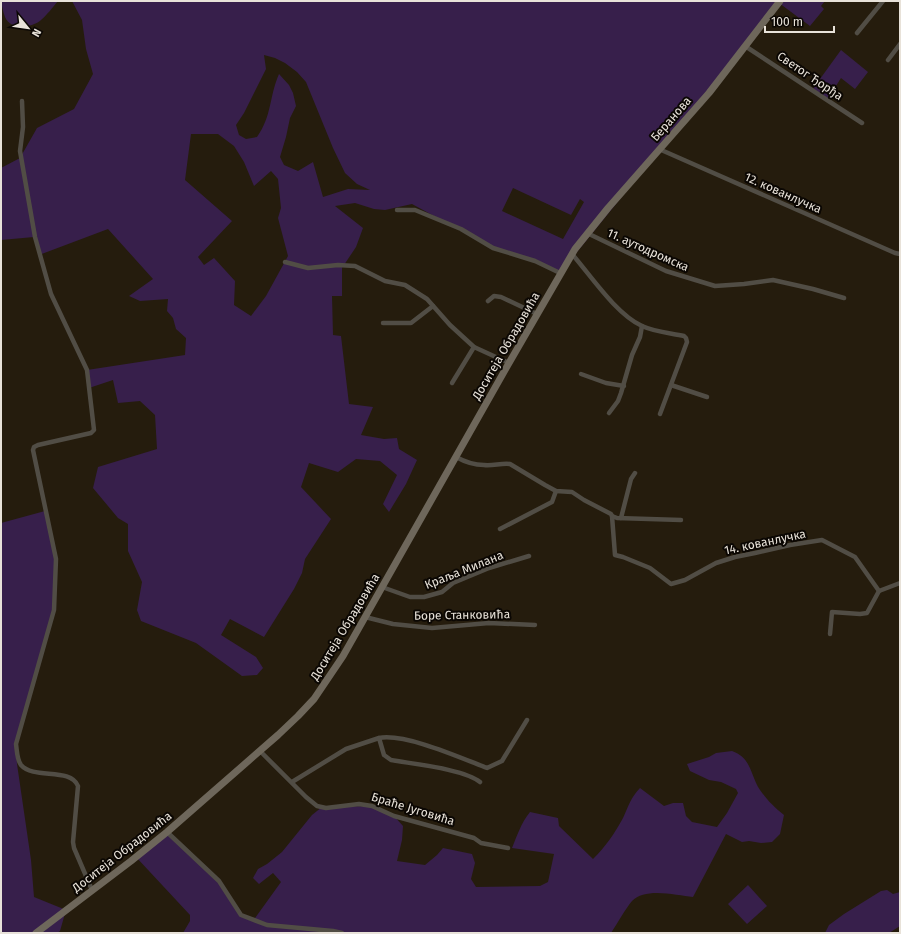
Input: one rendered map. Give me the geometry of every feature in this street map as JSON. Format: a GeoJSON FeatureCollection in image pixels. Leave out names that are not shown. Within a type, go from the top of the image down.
{"type":"FeatureCollection","features":[{"type":"Feature","properties":{"kind":"main road","name":"Беранова"},"geometry":{"type":"LineString","coordinates":[[574,251],[587,233],[709,92],[780,1]]}},
{"type":"Feature","properties":{"kind":"main road","name":"Доситеја Обрадовића"},"geometry":{"type":"LineString","coordinates":[[36,933],[168,832],[260,751],[314,699],[343,656],[560,273],[574,251]]}},
{"type":"Feature","properties":{"kind":"street"},"geometry":{"type":"LineString","coordinates":[[857,33],[883,1]]}},
{"type":"Feature","properties":{"kind":"street"},"geometry":{"type":"LineString","coordinates":[[888,60],[900,44]]}},
{"type":"Feature","properties":{"kind":"street","name":"Светог Ђорђа"},"geometry":{"type":"LineString","coordinates":[[745,46],[862,123]]}},
{"type":"Feature","properties":{"kind":"street"},"geometry":{"type":"LineString","coordinates":[[22,101],[23,127],[20,151],[35,238],[51,294],[87,370],[94,430],[91,434],[38,445],[34,447],[33,450],[56,559],[54,610],[16,744],[20,764],[26,769],[35,772],[66,776],[73,779],[77,783],[78,786],[73,833],[74,848],[92,890]]}},
{"type":"Feature","properties":{"kind":"street","name":"12. кованлучка"},"geometry":{"type":"LineString","coordinates":[[659,149],[900,254]]}},
{"type":"Feature","properties":{"kind":"street"},"geometry":{"type":"LineString","coordinates":[[397,210],[415,210],[461,229],[493,248],[535,261],[560,273]]}},
{"type":"Feature","properties":{"kind":"street","name":"11. аутодромска"},"geometry":{"type":"LineString","coordinates":[[587,233],[666,271],[714,286],[773,280],[844,298]]}},
{"type":"Feature","properties":{"kind":"street"},"geometry":{"type":"LineString","coordinates":[[574,251],[624,315],[642,326],[656,331],[684,336],[686,338],[687,342],[660,414]]}},
{"type":"Feature","properties":{"kind":"street"},"geometry":{"type":"LineString","coordinates":[[285,262],[308,268],[338,265],[355,266],[385,281],[405,285],[428,299],[450,325],[474,347],[509,363]]}},
{"type":"Feature","properties":{"kind":"street"},"geometry":{"type":"LineString","coordinates":[[488,301],[494,296],[501,297],[537,314]]}},
{"type":"Feature","properties":{"kind":"street"},"geometry":{"type":"LineString","coordinates":[[383,323],[411,323],[433,306]]}},
{"type":"Feature","properties":{"kind":"street"},"geometry":{"type":"LineString","coordinates":[[609,413],[618,401],[624,386],[632,355],[640,337],[642,326]]}},
{"type":"Feature","properties":{"kind":"street"},"geometry":{"type":"LineString","coordinates":[[452,383],[474,347]]}},
{"type":"Feature","properties":{"kind":"street"},"geometry":{"type":"LineString","coordinates":[[581,374],[606,383],[624,386]]}},
{"type":"Feature","properties":{"kind":"street"},"geometry":{"type":"LineString","coordinates":[[671,385],[707,397]]}},
{"type":"Feature","properties":{"kind":"street"},"geometry":{"type":"LineString","coordinates":[[456,458],[470,464],[510,464],[529,477],[556,491],[572,492],[617,518],[681,520]]}},
{"type":"Feature","properties":{"kind":"street"},"geometry":{"type":"LineString","coordinates":[[621,518],[630,479],[634,473]]}},
{"type":"Feature","properties":{"kind":"street"},"geometry":{"type":"LineString","coordinates":[[500,529],[552,502],[556,491]]}},
{"type":"Feature","properties":{"kind":"street","name":"14. кованлучка"},"geometry":{"type":"LineString","coordinates":[[612,516],[615,555],[650,568],[671,584],[685,580],[716,563],[735,556],[822,540],[856,557],[879,591]]}},
{"type":"Feature","properties":{"kind":"street","name":"Краља Милана"},"geometry":{"type":"LineString","coordinates":[[382,587],[410,597],[424,597],[442,592],[453,583],[489,568],[529,556]]}},
{"type":"Feature","properties":{"kind":"street"},"geometry":{"type":"LineString","coordinates":[[830,634],[832,612],[867,613],[879,591],[900,583]]}},
{"type":"Feature","properties":{"kind":"street","name":"Боре Станковића"},"geometry":{"type":"LineString","coordinates":[[365,617],[393,624],[432,628],[489,623],[535,625]]}},
{"type":"Feature","properties":{"kind":"street"},"geometry":{"type":"LineString","coordinates":[[292,782],[346,749],[386,737],[415,742],[487,768],[502,762],[527,720]]}},
{"type":"Feature","properties":{"kind":"street"},"geometry":{"type":"LineString","coordinates":[[379,738],[384,755],[391,760],[454,772],[469,776],[480,782]]}},
{"type":"Feature","properties":{"kind":"street","name":"Браће Југовића"},"geometry":{"type":"LineString","coordinates":[[260,751],[306,797],[322,808],[359,804],[372,806],[394,816],[474,838],[481,843],[508,848]]}},
{"type":"Feature","properties":{"kind":"street"},"geometry":{"type":"LineString","coordinates":[[168,832],[219,881],[241,915],[267,925],[333,930],[342,933]]}},
{"type":"Feature","properties":{"kind":"shaded area"},"geometry":{"type":"Polygon","coordinates":[[[1,1],[58,1],[37,23],[27,26],[16,26],[11,24],[4,15],[1,1]]]}},
{"type":"Feature","properties":{"kind":"shaded area"},"geometry":{"type":"Polygon","coordinates":[[[72,1],[825,1],[821,6],[824,9],[810,26],[779,3],[560,273],[535,261],[493,248],[412,204],[385,210],[374,209],[355,203],[335,206],[363,228],[356,247],[342,268],[342,296],[332,296],[333,335],[341,336],[349,404],[373,407],[361,435],[384,439],[397,438],[399,449],[417,460],[406,484],[389,512],[383,504],[397,475],[380,461],[356,459],[338,472],[309,463],[301,487],[331,519],[305,559],[302,573],[294,589],[264,637],[230,619],[221,635],[256,657],[263,668],[257,675],[242,676],[196,643],[141,621],[137,610],[142,582],[128,551],[128,524],[118,518],[93,488],[98,467],[157,449],[155,415],[140,401],[118,403],[113,380],[89,388],[87,370],[185,355],[186,338],[176,329],[173,318],[167,311],[168,299],[140,301],[129,296],[153,279],[108,229],[39,255],[34,237],[1,240],[1,168],[20,158],[37,128],[74,109],[93,74],[86,49],[82,20],[72,1]],[[264,55],[266,69],[244,113],[236,125],[239,135],[246,139],[257,137],[268,114],[273,91],[279,74],[289,85],[293,93],[296,106],[290,118],[280,157],[284,165],[298,171],[313,162],[323,197],[348,189],[370,190],[357,184],[345,173],[306,82],[297,72],[285,63],[264,55]],[[191,134],[185,180],[232,221],[198,257],[204,265],[214,258],[235,281],[234,305],[251,316],[266,296],[288,256],[278,218],[281,208],[278,179],[271,171],[254,186],[244,162],[234,146],[218,134],[191,134]],[[513,188],[502,211],[563,239],[584,202],[580,199],[571,215],[513,188]]]}},
{"type":"Feature","properties":{"kind":"shaded area"},"geometry":{"type":"Polygon","coordinates":[[[841,50],[868,72],[855,89],[841,78],[827,100],[812,90],[841,50]]]}},
{"type":"Feature","properties":{"kind":"shaded area"},"geometry":{"type":"Polygon","coordinates":[[[45,511],[56,559],[54,607],[16,744],[17,764],[31,860],[34,897],[66,910],[60,931],[57,933],[1,933],[1,523],[45,511]]]}},
{"type":"Feature","properties":{"kind":"shaded area"},"geometry":{"type":"Polygon","coordinates":[[[732,751],[739,754],[747,762],[760,790],[765,797],[784,815],[780,834],[772,842],[761,843],[749,841],[742,842],[726,834],[693,897],[653,893],[638,897],[632,901],[611,933],[183,933],[190,921],[190,915],[136,857],[167,832],[219,881],[241,915],[253,921],[281,882],[273,873],[259,884],[253,878],[258,869],[282,852],[312,815],[322,807],[372,806],[394,816],[403,826],[402,840],[397,861],[425,865],[443,848],[472,854],[475,863],[471,879],[476,887],[540,886],[548,882],[554,854],[512,848],[522,825],[530,812],[558,818],[559,826],[593,859],[602,850],[613,834],[632,799],[640,788],[664,806],[673,803],[683,803],[686,816],[692,822],[717,827],[738,793],[736,789],[721,782],[709,780],[690,771],[687,764],[709,757],[716,753],[732,751]]]}},
{"type":"Feature","properties":{"kind":"shaded area"},"geometry":{"type":"Polygon","coordinates":[[[748,885],[767,906],[747,924],[728,904],[748,885]]]}},
{"type":"Feature","properties":{"kind":"shaded area"},"geometry":{"type":"Polygon","coordinates":[[[887,890],[893,894],[900,892],[900,926],[889,933],[825,933],[829,925],[844,914],[881,891],[887,890]]]}}]}
